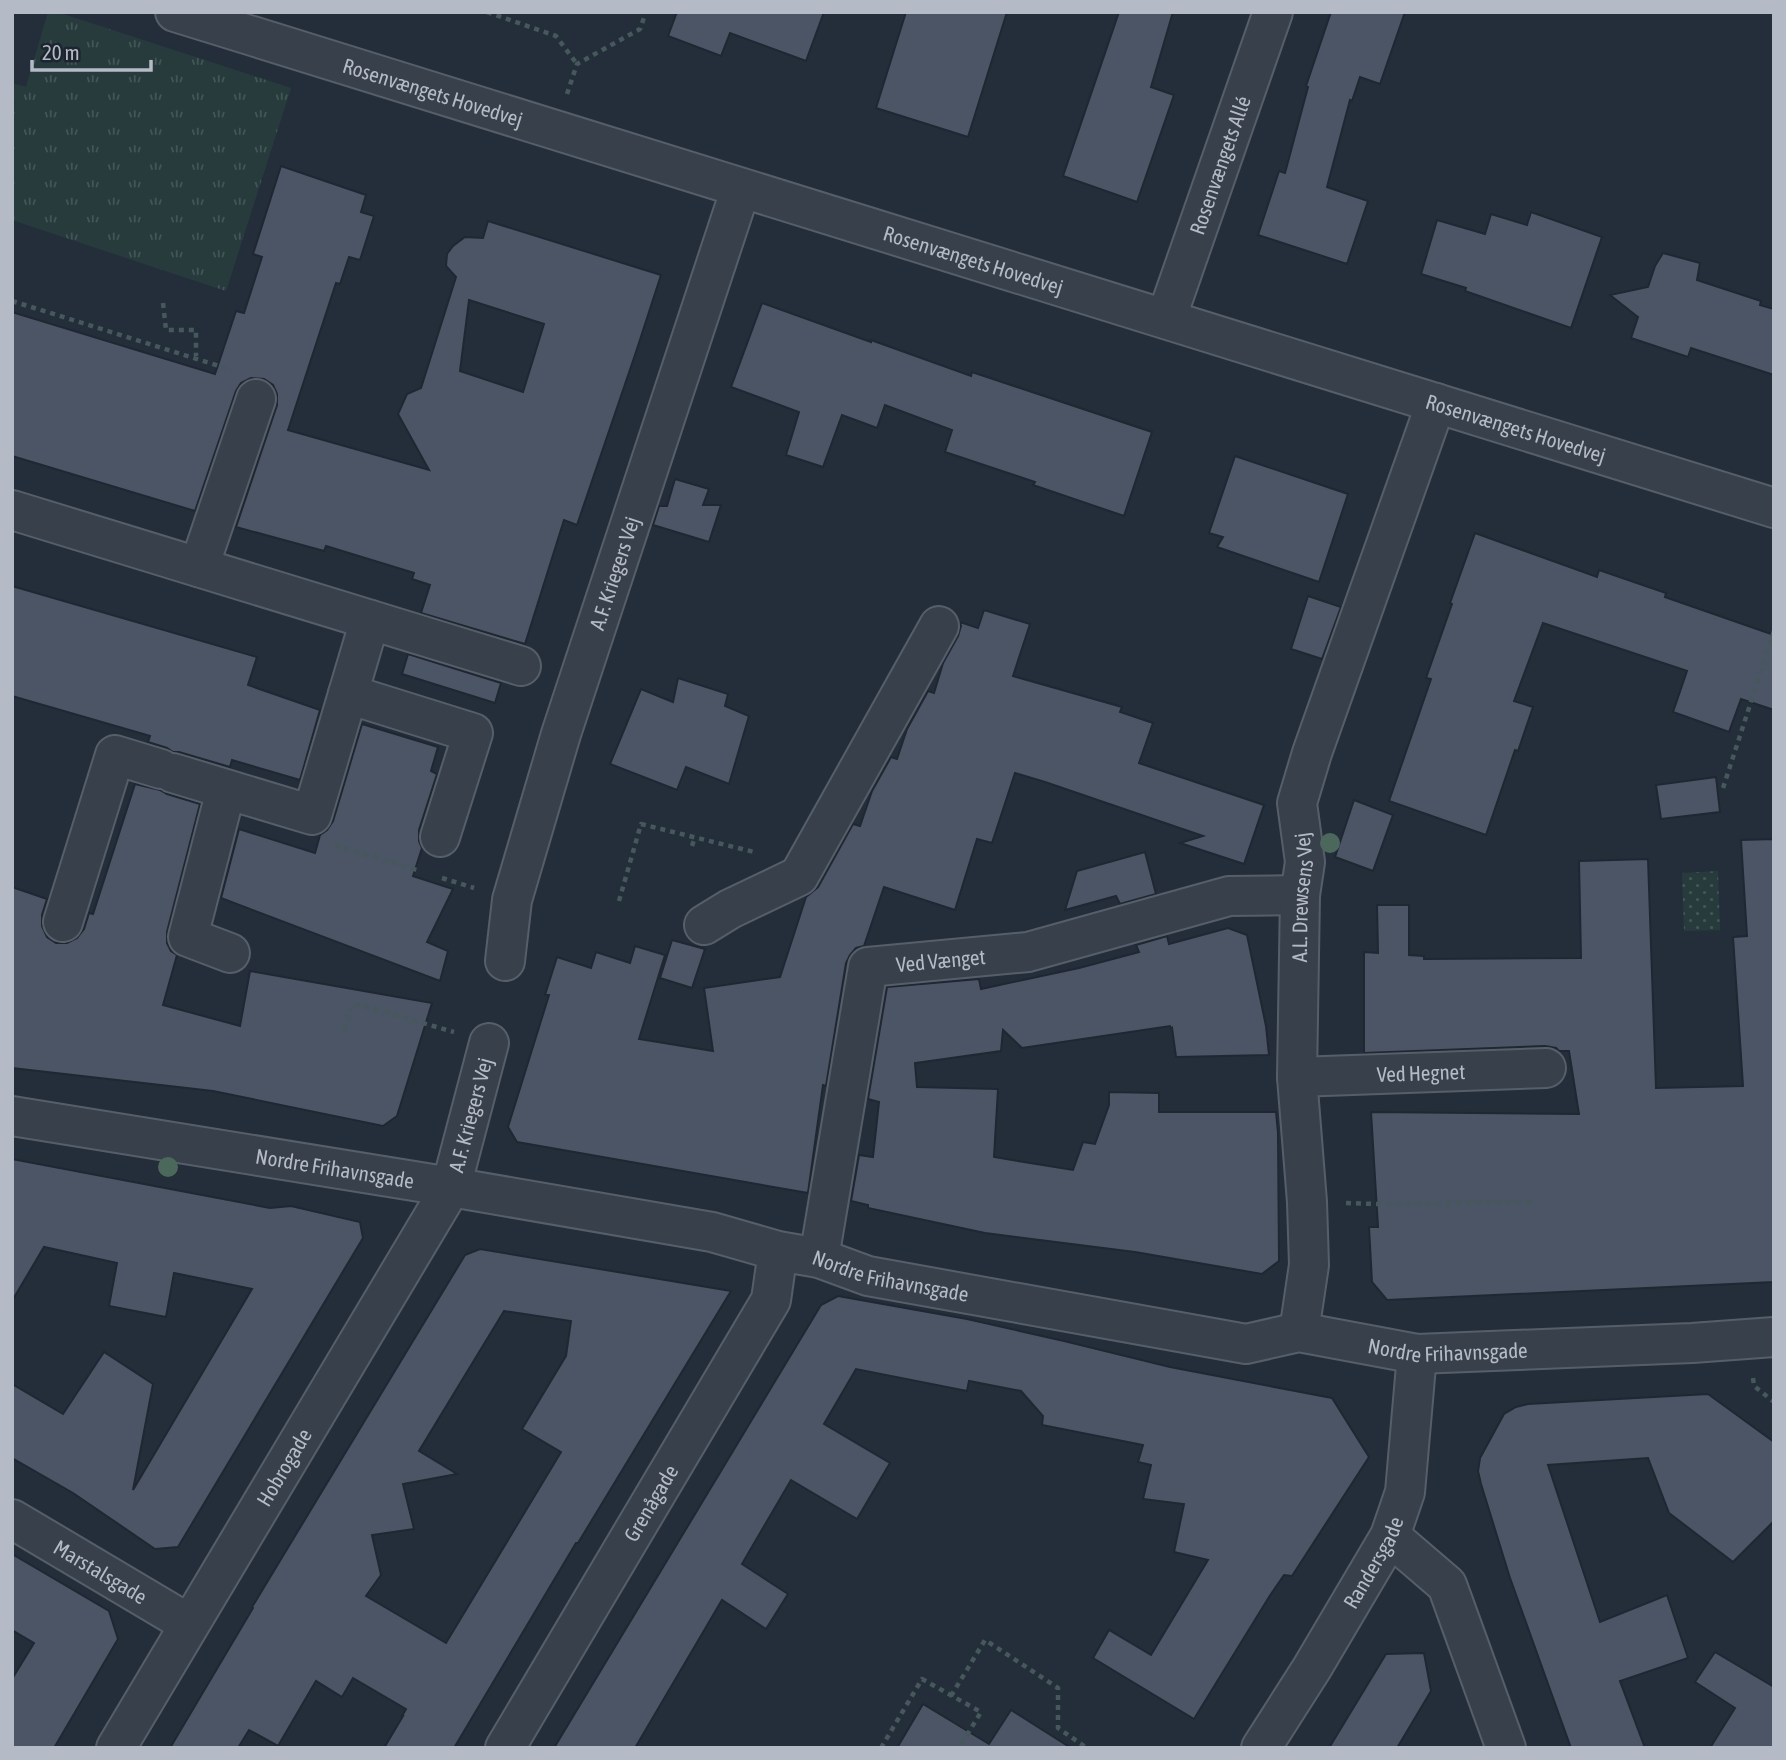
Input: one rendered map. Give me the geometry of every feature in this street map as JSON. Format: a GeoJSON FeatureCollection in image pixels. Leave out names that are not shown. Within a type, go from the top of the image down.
{"type":"FeatureCollection","features":[{"type":"Feature","properties":{"kind":"street","name":"Rosenvængets Hovedvej"},"geometry":{"type":"LineString","coordinates":[[175,12],[1774,508]]}},
{"type":"Feature","properties":{"kind":"street","name":"Rosenvængets Allé"},"geometry":{"type":"LineString","coordinates":[[1166,319],[1273,12]]}},
{"type":"Feature","properties":{"kind":"street","name":"A.F. Kriegers Vej"},"geometry":{"type":"LineString","coordinates":[[505,961],[512,900],[561,734],[741,188]]}},
{"type":"Feature","properties":{"kind":"street"},"geometry":{"type":"LineString","coordinates":[[199,567],[256,399]]}},
{"type":"Feature","properties":{"kind":"street","name":"A.L. Drewsens Vej"},"geometry":{"type":"LineString","coordinates":[[1299,1332],[1309,1265],[1297,1077],[1303,878],[1297,803],[1312,752],[1436,403]]}},
{"type":"Feature","properties":{"kind":"street"},"geometry":{"type":"LineString","coordinates":[[12,510],[521,666]]}},
{"type":"Feature","properties":{"kind":"street"},"geometry":{"type":"LineString","coordinates":[[64,922],[115,755],[312,815],[370,620]]}},
{"type":"Feature","properties":{"kind":"street"},"geometry":{"type":"LineString","coordinates":[[704,925],[730,909],[799,876],[939,626]]}},
{"type":"Feature","properties":{"kind":"street"},"geometry":{"type":"LineString","coordinates":[[348,694],[473,733],[440,837]]}},
{"type":"Feature","properties":{"kind":"street"},"geometry":{"type":"LineString","coordinates":[[226,790],[188,937],[229,953]]}},
{"type":"Feature","properties":{"kind":"street","name":"Ved Vænget"},"geometry":{"type":"LineString","coordinates":[[819,1258],[869,967],[1028,952],[1303,878]]}},
{"type":"Feature","properties":{"kind":"street","name":"A.F. Kriegers Vej"},"geometry":{"type":"LineString","coordinates":[[451,1187],[489,1042]]}},
{"type":"Feature","properties":{"kind":"street","name":"Ved Hegnet"},"geometry":{"type":"LineString","coordinates":[[1297,1077],[1546,1068]]}},
{"type":"Feature","properties":{"kind":"street","name":"Nordre Frihavnsgade"},"geometry":{"type":"LineString","coordinates":[[12,1116],[712,1232],[778,1251],[819,1258],[867,1276],[1246,1344],[1299,1332],[1417,1354],[1774,1337]]}},
{"type":"Feature","properties":{"kind":"street","name":"Hobrogade"},"geometry":{"type":"LineString","coordinates":[[116,1748],[451,1187]]}},
{"type":"Feature","properties":{"kind":"street","name":"Grenågade"},"geometry":{"type":"LineString","coordinates":[[505,1748],[771,1300],[778,1251]]}},
{"type":"Feature","properties":{"kind":"street","name":"Randersgade"},"geometry":{"type":"LineString","coordinates":[[1261,1748],[1390,1536],[1405,1492],[1417,1354]]}},
{"type":"Feature","properties":{"kind":"street","name":"Marstalsgade"},"geometry":{"type":"LineString","coordinates":[[12,1519],[189,1624]]}},
{"type":"Feature","properties":{"kind":"street"},"geometry":{"type":"LineString","coordinates":[[1390,1536],[1447,1585],[1506,1748]]}},
{"type":"Feature","properties":{"kind":"path"},"geometry":{"type":"LineString","coordinates":[[487,12],[556,36],[578,64]]}},
{"type":"Feature","properties":{"kind":"path"},"geometry":{"type":"LineString","coordinates":[[555,130],[578,64],[640,29],[646,12]]}},
{"type":"Feature","properties":{"kind":"path"},"geometry":{"type":"LineString","coordinates":[[12,301],[250,376],[256,399]]}},
{"type":"Feature","properties":{"kind":"path"},"geometry":{"type":"LineString","coordinates":[[163,303],[166,330],[196,330],[196,356]]}},
{"type":"Feature","properties":{"kind":"path"},"geometry":{"type":"LineString","coordinates":[[1723,788],[1774,631]]}},
{"type":"Feature","properties":{"kind":"path"},"geometry":{"type":"LineString","coordinates":[[312,815],[314,839],[421,872]]}},
{"type":"Feature","properties":{"kind":"path"},"geometry":{"type":"LineString","coordinates":[[619,901],[641,824],[805,865]]}},
{"type":"Feature","properties":{"kind":"path"},"geometry":{"type":"LineString","coordinates":[[692,846],[695,837]]}},
{"type":"Feature","properties":{"kind":"path"},"geometry":{"type":"LineString","coordinates":[[434,876],[512,900]]}},
{"type":"Feature","properties":{"kind":"path"},"geometry":{"type":"LineString","coordinates":[[345,1030],[353,1003],[489,1042]]}},
{"type":"Feature","properties":{"kind":"path"},"geometry":{"type":"LineString","coordinates":[[1307,1202],[1533,1202]]}},
{"type":"Feature","properties":{"kind":"path"},"geometry":{"type":"LineString","coordinates":[[951,1696],[985,1640],[1058,1688],[1058,1728],[1087,1748]]}},
{"type":"Feature","properties":{"kind":"path"},"geometry":{"type":"LineString","coordinates":[[881,1748],[922,1679],[981,1712],[959,1748]]}},
{"type":"Feature","properties":{"kind":"green space"},"geometry":{"type":"Polygon","coordinates":[[[48,12],[57,12],[291,88],[226,291],[12,220],[12,111],[15,102],[12,101],[12,83],[26,87],[48,12]]]}},
{"type":"Feature","properties":{"kind":"green space"},"geometry":{"type":"Polygon","coordinates":[[[1718,871],[1720,930],[1684,931],[1682,873],[1718,871]]]}},
{"type":"Feature","properties":{"kind":"building"},"geometry":{"type":"Polygon","coordinates":[[[677,12],[824,12],[806,61],[730,33],[721,56],[668,36],[677,12]]]}},
{"type":"Feature","properties":{"kind":"building"},"geometry":{"type":"Polygon","coordinates":[[[906,12],[1007,12],[968,137],[876,108],[906,12]]]}},
{"type":"Feature","properties":{"kind":"building"},"geometry":{"type":"Polygon","coordinates":[[[1119,12],[1173,12],[1151,87],[1174,95],[1137,202],[1063,176],[1119,12]]]}},
{"type":"Feature","properties":{"kind":"building"},"geometry":{"type":"Polygon","coordinates":[[[1331,12],[1405,12],[1380,84],[1360,77],[1352,101],[1350,100],[1327,187],[1368,201],[1347,264],[1258,235],[1279,171],[1285,173],[1308,87],[1306,86],[1331,12]]]}},
{"type":"Feature","properties":{"kind":"building"},"geometry":{"type":"Polygon","coordinates":[[[281,166],[366,195],[361,212],[374,216],[360,260],[349,257],[340,284],[336,283],[288,430],[429,470],[398,414],[407,394],[421,388],[456,277],[446,266],[447,254],[453,246],[465,237],[483,238],[488,221],[661,275],[577,525],[564,520],[525,644],[421,613],[430,585],[412,579],[414,573],[326,546],[324,551],[236,527],[277,405],[277,394],[273,385],[264,379],[251,378],[241,383],[236,391],[195,511],[12,456],[12,312],[215,374],[236,311],[244,313],[262,257],[253,254],[281,166]],[[469,300],[460,371],[523,392],[544,324],[469,300]]]}},
{"type":"Feature","properties":{"kind":"building"},"geometry":{"type":"Polygon","coordinates":[[[1531,212],[1602,237],[1571,328],[1421,274],[1437,220],[1485,234],[1491,214],[1527,225],[1531,212]]]}},
{"type":"Feature","properties":{"kind":"building"},"geometry":{"type":"Polygon","coordinates":[[[1663,253],[1700,263],[1697,280],[1761,301],[1760,305],[1774,309],[1774,375],[1691,348],[1688,357],[1631,338],[1638,317],[1610,295],[1648,287],[1663,253]]]}},
{"type":"Feature","properties":{"kind":"building"},"geometry":{"type":"Polygon","coordinates":[[[762,303],[971,376],[972,372],[1152,432],[1124,516],[945,452],[952,430],[885,405],[877,428],[842,415],[823,467],[786,455],[799,412],[731,387],[762,303]]]}},
{"type":"Feature","properties":{"kind":"building"},"geometry":{"type":"Polygon","coordinates":[[[1235,456],[1348,494],[1319,582],[1217,547],[1223,537],[1209,533],[1235,456]]]}},
{"type":"Feature","properties":{"kind":"building"},"geometry":{"type":"Polygon","coordinates":[[[675,479],[709,489],[703,505],[721,505],[709,542],[653,525],[659,506],[667,506],[675,479]]]}},
{"type":"Feature","properties":{"kind":"building"},"geometry":{"type":"Polygon","coordinates":[[[1475,533],[1597,577],[1599,570],[1666,593],[1665,597],[1774,635],[1774,710],[1741,699],[1729,732],[1673,712],[1687,671],[1543,623],[1514,701],[1533,707],[1486,835],[1389,801],[1431,679],[1426,678],[1475,533]]]}},
{"type":"Feature","properties":{"kind":"building"},"geometry":{"type":"Polygon","coordinates":[[[12,586],[257,657],[248,685],[320,710],[300,780],[232,760],[230,767],[173,752],[148,742],[150,736],[12,696],[12,586]]]}},
{"type":"Feature","properties":{"kind":"building"},"geometry":{"type":"Polygon","coordinates":[[[1308,596],[1341,607],[1322,659],[1291,649],[1308,596]]]}},
{"type":"Feature","properties":{"kind":"building"},"geometry":{"type":"Polygon","coordinates":[[[984,610],[1030,624],[1013,676],[1122,707],[1120,712],[1153,723],[1139,763],[1264,805],[1244,864],[1180,843],[1203,836],[1015,773],[992,843],[977,839],[955,910],[884,887],[864,946],[856,948],[846,963],[826,1086],[823,1085],[808,1193],[517,1142],[508,1127],[549,995],[545,995],[557,957],[591,968],[596,952],[630,963],[635,946],[665,955],[639,1039],[713,1051],[704,988],[780,977],[806,897],[818,887],[853,824],[860,826],[872,791],[891,757],[897,759],[907,729],[928,691],[934,693],[943,663],[958,636],[960,622],[978,628],[984,610]]]}},
{"type":"Feature","properties":{"kind":"building"},"geometry":{"type":"Polygon","coordinates":[[[408,654],[501,683],[495,703],[402,674],[408,654]]]}},
{"type":"Feature","properties":{"kind":"building"},"geometry":{"type":"Polygon","coordinates":[[[678,678],[728,694],[725,706],[749,716],[729,784],[686,767],[677,790],[610,764],[641,689],[673,702],[678,678]]]}},
{"type":"Feature","properties":{"kind":"building"},"geometry":{"type":"Polygon","coordinates":[[[362,724],[438,747],[431,771],[437,774],[419,830],[422,848],[413,876],[453,889],[427,942],[448,951],[440,981],[221,898],[239,829],[315,853],[320,835],[333,821],[362,724]]]}},
{"type":"Feature","properties":{"kind":"building"},"geometry":{"type":"Polygon","coordinates":[[[1716,777],[1720,812],[1661,819],[1656,785],[1716,777]]]}},
{"type":"Feature","properties":{"kind":"building"},"geometry":{"type":"Polygon","coordinates":[[[135,784],[200,804],[167,932],[167,943],[177,955],[163,1005],[240,1026],[250,971],[432,1003],[397,1116],[383,1126],[213,1091],[12,1068],[12,887],[47,899],[42,926],[47,937],[56,943],[67,943],[77,938],[84,929],[89,913],[93,914],[135,784]]]}},
{"type":"Feature","properties":{"kind":"building"},"geometry":{"type":"Polygon","coordinates":[[[1354,800],[1393,815],[1373,871],[1335,857],[1354,800]]]}},
{"type":"Feature","properties":{"kind":"building"},"geometry":{"type":"Polygon","coordinates":[[[1774,839],[1774,1282],[1387,1300],[1372,1282],[1369,1227],[1378,1227],[1371,1112],[1579,1114],[1569,1051],[1545,1046],[1364,1053],[1364,952],[1378,953],[1377,905],[1409,905],[1409,955],[1424,956],[1424,959],[1581,958],[1579,861],[1648,859],[1656,1088],[1743,1086],[1733,937],[1747,936],[1741,840],[1774,839]]]}},
{"type":"Feature","properties":{"kind":"building"},"geometry":{"type":"Polygon","coordinates":[[[1145,852],[1156,894],[1120,904],[1116,896],[1065,910],[1077,871],[1145,852]]]}},
{"type":"Feature","properties":{"kind":"building"},"geometry":{"type":"Polygon","coordinates":[[[1228,928],[1247,935],[1266,1026],[1269,1055],[1176,1057],[1170,1026],[1022,1048],[1003,1030],[1001,1051],[915,1063],[917,1087],[998,1089],[994,1157],[1073,1170],[1083,1142],[1095,1144],[1109,1105],[1109,1092],[1159,1093],[1159,1112],[1276,1112],[1279,1261],[1262,1274],[1135,1252],[985,1233],[868,1208],[868,1205],[851,1201],[859,1155],[873,1157],[879,1102],[868,1099],[887,987],[979,979],[981,989],[1139,952],[1136,945],[1167,936],[1169,944],[1228,928]]]}},
{"type":"Feature","properties":{"kind":"building"},"geometry":{"type":"Polygon","coordinates":[[[672,940],[705,949],[692,988],[660,978],[672,940]]]}},
{"type":"Feature","properties":{"kind":"building"},"geometry":{"type":"Polygon","coordinates":[[[12,1159],[270,1208],[291,1206],[360,1222],[363,1238],[178,1547],[155,1549],[73,1493],[12,1458],[12,1384],[63,1414],[104,1352],[153,1384],[133,1490],[252,1289],[174,1273],[166,1317],[109,1306],[117,1263],[44,1247],[12,1301],[12,1159]]]}},
{"type":"Feature","properties":{"kind":"building"},"geometry":{"type":"Polygon","coordinates":[[[480,1249],[731,1291],[454,1748],[384,1748],[406,1709],[353,1678],[342,1697],[316,1681],[278,1746],[249,1730],[238,1748],[170,1748],[252,1607],[465,1255],[480,1249]],[[504,1311],[419,1451],[457,1474],[403,1484],[414,1529],[372,1535],[381,1575],[366,1596],[446,1643],[561,1452],[522,1429],[566,1356],[571,1321],[504,1311]]]}},
{"type":"Feature","properties":{"kind":"building"},"geometry":{"type":"Polygon","coordinates":[[[838,1296],[967,1319],[1170,1367],[1332,1398],[1369,1457],[1292,1576],[1284,1575],[1269,1597],[1194,1719],[1093,1658],[1109,1630],[1151,1655],[1208,1560],[1174,1552],[1184,1504],[1143,1499],[1151,1465],[1138,1462],[1143,1445],[1042,1425],[1043,1416],[1021,1391],[969,1381],[967,1391],[856,1369],[824,1424],[890,1463],[857,1519],[791,1480],[742,1564],[788,1594],[766,1629],[722,1600],[635,1748],[554,1748],[821,1305],[838,1296]]]}},
{"type":"Feature","properties":{"kind":"building"},"geometry":{"type":"Polygon","coordinates":[[[1708,1394],[1774,1442],[1774,1521],[1733,1562],[1669,1513],[1648,1458],[1548,1465],[1600,1622],[1667,1595],[1688,1658],[1620,1681],[1645,1748],[1571,1748],[1510,1578],[1481,1484],[1478,1471],[1480,1458],[1504,1414],[1516,1407],[1528,1404],[1708,1394]]]}},
{"type":"Feature","properties":{"kind":"building"},"geometry":{"type":"Polygon","coordinates":[[[12,1554],[109,1611],[118,1639],[54,1748],[12,1748],[12,1679],[34,1643],[12,1630],[12,1554]]]}},
{"type":"Feature","properties":{"kind":"building"},"geometry":{"type":"Polygon","coordinates":[[[1715,1652],[1774,1687],[1774,1748],[1710,1748],[1735,1708],[1695,1682],[1715,1652]]]}},
{"type":"Feature","properties":{"kind":"building"},"geometry":{"type":"Polygon","coordinates":[[[1424,1653],[1431,1691],[1397,1748],[1329,1748],[1386,1654],[1424,1653]]]}},
{"type":"Feature","properties":{"kind":"building"},"geometry":{"type":"Polygon","coordinates":[[[923,1704],[989,1744],[1011,1710],[1071,1748],[897,1748],[923,1704]]]}}]}
